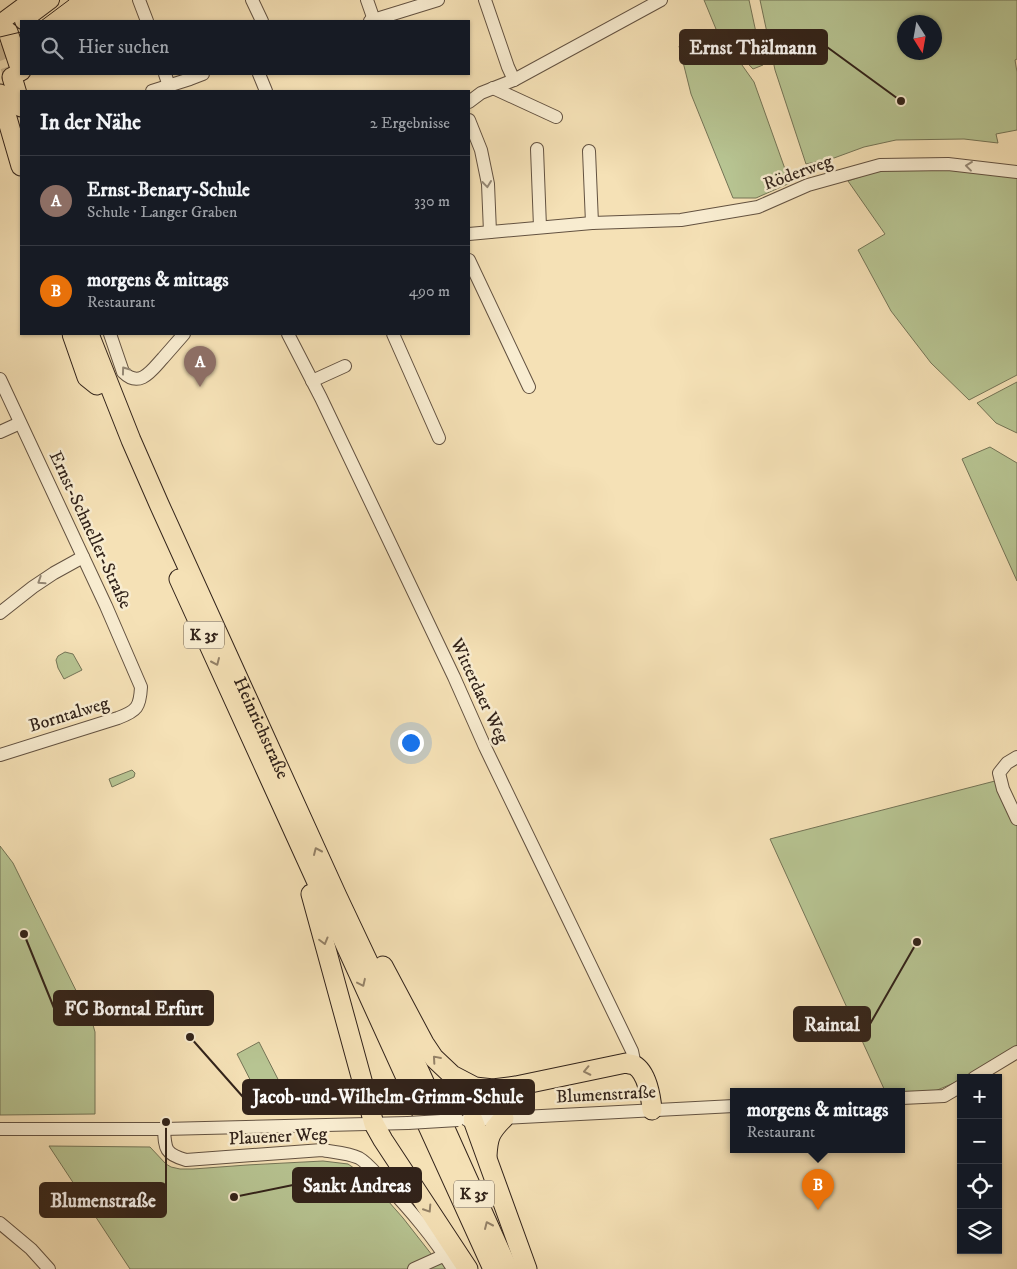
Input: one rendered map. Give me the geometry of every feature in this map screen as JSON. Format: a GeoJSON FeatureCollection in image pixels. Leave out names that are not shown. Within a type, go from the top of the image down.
{"type":"FeatureCollection","features":[{"type":"Feature","properties":{"kind":"highway"},"geometry":{"type":"LineString","coordinates":[[8,24],[20,156]]}},
{"type":"Feature","properties":{"kind":"highway"},"geometry":{"type":"LineString","coordinates":[[12,79],[27,90]]}},
{"type":"Feature","properties":{"kind":"highway"},"geometry":{"type":"LineString","coordinates":[[12,79],[20,103]]}},
{"type":"Feature","properties":{"kind":"highway"},"geometry":{"type":"LineString","coordinates":[[12,79],[20,122]]}},
{"type":"Feature","properties":{"kind":"highway","name":"K 35"},"geometry":{"type":"LineString","coordinates":[[72,335],[87,377],[102,383],[96,335]]}},
{"type":"Feature","properties":{"kind":"highway","name":"Heinrichstraße"},"geometry":{"type":"LineString","coordinates":[[81,335],[441,1120]]}},
{"type":"Feature","properties":{"kind":"highway","name":"Heinrichstraße"},"geometry":{"type":"LineString","coordinates":[[89,335],[116,437],[153,522],[298,843],[441,1120]]}},
{"type":"Feature","properties":{"kind":"highway"},"geometry":{"type":"LineString","coordinates":[[298,843],[374,1124],[468,1269]]}},
{"type":"Feature","properties":{"kind":"highway"},"geometry":{"type":"LineString","coordinates":[[337,896],[348,902],[424,1043],[434,1058],[452,1075],[475,1087],[493,1089],[626,1063],[635,1065],[642,1074],[646,1082],[652,1110]]}},
{"type":"Feature","properties":{"kind":"highway"},"geometry":{"type":"LineString","coordinates":[[504,1118],[490,1136],[487,1158],[527,1269]]}},
{"type":"Feature","properties":{"kind":"highway"},"geometry":{"type":"LineString","coordinates":[[441,1120],[487,1158]]}},
{"type":"Feature","properties":{"kind":"highway","name":"K 35"},"geometry":{"type":"LineString","coordinates":[[441,1120],[493,1269]]}},
{"type":"Feature","properties":{"kind":"highway","name":"K 35"},"geometry":{"type":"LineString","coordinates":[[441,1120],[508,1269]]}},
{"type":"Feature","properties":{"kind":"main road"},"geometry":{"type":"LineString","coordinates":[[8,24],[31,0]]}},
{"type":"Feature","properties":{"kind":"main road"},"geometry":{"type":"LineString","coordinates":[[8,24],[51,0]]}},
{"type":"Feature","properties":{"kind":"street"},"geometry":{"type":"LineString","coordinates":[[139,0],[147,20]]}},
{"type":"Feature","properties":{"kind":"street"},"geometry":{"type":"LineString","coordinates":[[252,0],[262,20]]}},
{"type":"Feature","properties":{"kind":"street"},"geometry":{"type":"LineString","coordinates":[[367,0],[372,20]]}},
{"type":"Feature","properties":{"kind":"street"},"geometry":{"type":"LineString","coordinates":[[375,20],[438,0]]}},
{"type":"Feature","properties":{"kind":"street"},"geometry":{"type":"LineString","coordinates":[[485,0],[514,80]]}},
{"type":"Feature","properties":{"kind":"street"},"geometry":{"type":"LineString","coordinates":[[470,101],[481,93],[514,80],[661,0]]}},
{"type":"Feature","properties":{"kind":"street"},"geometry":{"type":"LineString","coordinates":[[153,90],[167,80],[190,79],[200,75]]}},
{"type":"Feature","properties":{"kind":"street"},"geometry":{"type":"LineString","coordinates":[[259,75],[266,90]]}},
{"type":"Feature","properties":{"kind":"street"},"geometry":{"type":"LineString","coordinates":[[493,88],[556,117]]}},
{"type":"Feature","properties":{"kind":"street"},"geometry":{"type":"LineString","coordinates":[[470,122],[481,150],[488,184],[490,232]]}},
{"type":"Feature","properties":{"kind":"street"},"geometry":{"type":"LineString","coordinates":[[537,149],[540,227]]}},
{"type":"Feature","properties":{"kind":"street"},"geometry":{"type":"LineString","coordinates":[[589,151],[592,223]]}},
{"type":"Feature","properties":{"kind":"street","name":"Röderweg"},"geometry":{"type":"LineString","coordinates":[[470,234],[592,223],[681,220],[758,207],[808,185],[880,165],[948,164],[1017,172]]}},
{"type":"Feature","properties":{"kind":"street"},"geometry":{"type":"LineString","coordinates":[[470,262],[528,387]]}},
{"type":"Feature","properties":{"kind":"street"},"geometry":{"type":"LineString","coordinates":[[110,335],[123,372],[133,379],[142,378],[150,374],[183,335]]}},
{"type":"Feature","properties":{"kind":"street","name":"Witterdaer Weg"},"geometry":{"type":"LineString","coordinates":[[289,335],[632,1051],[635,1065]]}},
{"type":"Feature","properties":{"kind":"street"},"geometry":{"type":"LineString","coordinates":[[393,335],[439,438]]}},
{"type":"Feature","properties":{"kind":"street"},"geometry":{"type":"LineString","coordinates":[[312,381],[345,366]]}},
{"type":"Feature","properties":{"kind":"street","name":"Ernst-Schneller-Straße"},"geometry":{"type":"LineString","coordinates":[[0,379],[139,680],[141,698]]}},
{"type":"Feature","properties":{"kind":"street"},"geometry":{"type":"LineString","coordinates":[[0,432],[20,423]]}},
{"type":"Feature","properties":{"kind":"street"},"geometry":{"type":"LineString","coordinates":[[0,613],[33,586],[83,557]]}},
{"type":"Feature","properties":{"kind":"street","name":"Borntalweg"},"geometry":{"type":"LineString","coordinates":[[1,754],[130,714],[137,708],[141,698]]}},
{"type":"Feature","properties":{"kind":"street"},"geometry":{"type":"LineString","coordinates":[[1017,757],[1007,763],[999,773],[1003,789],[1017,819]]}},
{"type":"Feature","properties":{"kind":"street"},"geometry":{"type":"LineString","coordinates":[[981,1074],[1017,1052]]}},
{"type":"Feature","properties":{"kind":"street"},"geometry":{"type":"LineString","coordinates":[[905,1098],[944,1096],[957,1088]]}},
{"type":"Feature","properties":{"kind":"street","name":"Blumenstraße"},"geometry":{"type":"LineString","coordinates":[[0,1129],[164,1129],[374,1124],[730,1106]]}},
{"type":"Feature","properties":{"kind":"street","name":"Plauener Weg"},"geometry":{"type":"LineString","coordinates":[[164,1129],[168,1152],[174,1157],[186,1160],[322,1150],[340,1152],[359,1158],[412,1212],[445,1254],[453,1269]]}},
{"type":"Feature","properties":{"kind":"street"},"geometry":{"type":"LineString","coordinates":[[0,1223],[31,1249],[49,1269]]}},
{"type":"Feature","properties":{"kind":"street"},"geometry":{"type":"LineString","coordinates":[[414,1269],[445,1254]]}},
{"type":"Feature","properties":{"kind":"green space"},"geometry":{"type":"Polygon","coordinates":[[[704,0],[749,0],[763,65],[753,69],[720,34],[754,82],[790,183],[756,198],[733,198],[691,94],[679,46],[716,29],[704,0]]]}},
{"type":"Feature","properties":{"kind":"green space"},"geometry":{"type":"Polygon","coordinates":[[[760,0],[1017,0],[1017,59],[1015,60],[1017,72],[1017,130],[996,134],[998,143],[964,139],[896,140],[806,164],[775,70],[760,0]]]}},
{"type":"Feature","properties":{"kind":"green space"},"geometry":{"type":"Polygon","coordinates":[[[952,169],[1017,176],[1017,375],[969,400],[931,363],[891,311],[858,250],[885,234],[848,181],[880,170],[952,169]]]}},
{"type":"Feature","properties":{"kind":"green space"},"geometry":{"type":"Polygon","coordinates":[[[1017,382],[1017,433],[996,423],[977,403],[1017,382]]]}},
{"type":"Feature","properties":{"kind":"green space"},"geometry":{"type":"Polygon","coordinates":[[[990,447],[1017,463],[1017,581],[962,459],[990,447]]]}},
{"type":"Feature","properties":{"kind":"green space"},"geometry":{"type":"Polygon","coordinates":[[[65,652],[73,654],[82,670],[64,679],[56,660],[58,656],[65,652]]]}},
{"type":"Feature","properties":{"kind":"green space"},"geometry":{"type":"Polygon","coordinates":[[[132,770],[135,773],[134,777],[112,787],[109,779],[132,770]]]}},
{"type":"Feature","properties":{"kind":"green space"},"geometry":{"type":"Polygon","coordinates":[[[995,781],[1017,826],[1017,1046],[971,1074],[957,1074],[957,1082],[935,1091],[905,1093],[905,1088],[884,1088],[770,839],[995,781]]]}},
{"type":"Feature","properties":{"kind":"green space"},"geometry":{"type":"Polygon","coordinates":[[[0,846],[13,863],[93,1025],[95,1032],[95,1114],[0,1115],[0,846]]]}},
{"type":"Feature","properties":{"kind":"green space"},"geometry":{"type":"Polygon","coordinates":[[[259,1042],[283,1089],[261,1101],[237,1054],[259,1042]]]}},
{"type":"Feature","properties":{"kind":"green space"},"geometry":{"type":"Polygon","coordinates":[[[49,1146],[150,1147],[166,1164],[180,1169],[323,1161],[348,1164],[367,1177],[432,1255],[442,1261],[447,1269],[130,1269],[49,1146]]]}},
{"type":"Feature","properties":{"kind":"tunnel"},"geometry":{"type":"LineString","coordinates":[[0,44],[12,77]]}},
{"type":"Feature","properties":{"kind":"tram line"},"geometry":{"type":"LineString","coordinates":[[42,20],[69,0]]}},
{"type":"Feature","properties":{"kind":"tram line"},"geometry":{"type":"LineString","coordinates":[[0,37],[20,32]]}},
{"type":"Feature","properties":{"kind":"place","name":"Ernst Thälmann"},"geometry":{"type":"Point","coordinates":[901,101]}},
{"type":"Feature","properties":{"kind":"place","name":"Ernst-Benary-Schule"},"geometry":{"type":"Point","coordinates":[200,387]}},
{"type":"Feature","properties":{"kind":"place","name":"FC Borntal Erfurt"},"geometry":{"type":"Point","coordinates":[24,934]}},
{"type":"Feature","properties":{"kind":"place","name":"Raintal"},"geometry":{"type":"Point","coordinates":[917,942]}},
{"type":"Feature","properties":{"kind":"place","name":"Jacob-und-Wilhelm-Grimm-Schule"},"geometry":{"type":"Point","coordinates":[190,1037]}},
{"type":"Feature","properties":{"kind":"place","name":"Blumenstraße"},"geometry":{"type":"Point","coordinates":[166,1122]}},
{"type":"Feature","properties":{"kind":"place","name":"Sankt Andreas"},"geometry":{"type":"Point","coordinates":[234,1197]}},
{"type":"Feature","properties":{"kind":"place","name":"morgens & mittags"},"geometry":{"type":"Point","coordinates":[818,1210]}}]}
